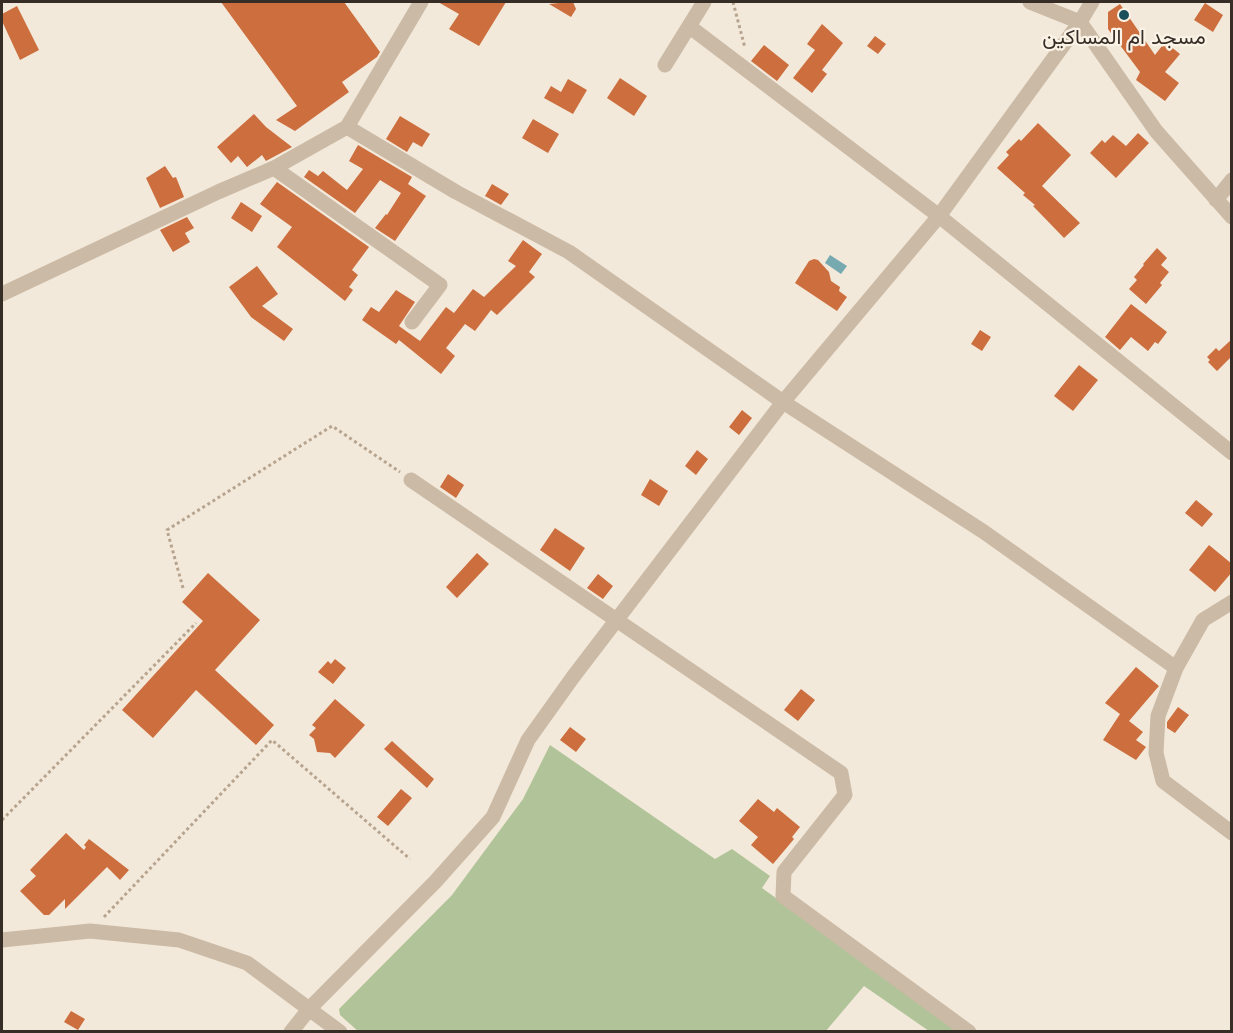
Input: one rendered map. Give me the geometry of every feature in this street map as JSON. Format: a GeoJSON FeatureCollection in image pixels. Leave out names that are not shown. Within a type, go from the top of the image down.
{"type":"FeatureCollection","features":[{"type":"Feature","properties":{"kind":"street"},"geometry":{"type":"LineString","coordinates":[[2,294],[274,168],[347,127],[421,2]]}},
{"type":"Feature","properties":{"kind":"street"},"geometry":{"type":"LineString","coordinates":[[664,65],[704,2]]}},
{"type":"Feature","properties":{"kind":"street"},"geometry":{"type":"LineString","coordinates":[[1030,2],[1080,22],[1156,131],[1232,217]]}},
{"type":"Feature","properties":{"kind":"street"},"geometry":{"type":"LineString","coordinates":[[291,1032],[310,1008],[435,882],[493,817],[528,740],[615,620],[783,402],[939,216],[1080,22],[1092,2]]}},
{"type":"Feature","properties":{"kind":"street"},"geometry":{"type":"LineString","coordinates":[[690,27],[939,216],[1232,453]]}},
{"type":"Feature","properties":{"kind":"street"},"geometry":{"type":"LineString","coordinates":[[347,127],[456,192],[569,252],[783,402],[984,532],[1176,668]]}},
{"type":"Feature","properties":{"kind":"street"},"geometry":{"type":"LineString","coordinates":[[274,168],[440,285],[412,322]]}},
{"type":"Feature","properties":{"kind":"street"},"geometry":{"type":"LineString","coordinates":[[1216,200],[1232,180]]}},
{"type":"Feature","properties":{"kind":"street"},"geometry":{"type":"LineString","coordinates":[[411,480],[841,773],[845,795],[784,872],[783,896],[969,1032]]}},
{"type":"Feature","properties":{"kind":"street"},"geometry":{"type":"LineString","coordinates":[[1232,602],[1203,620],[1176,668],[1158,716],[1156,753],[1163,781],[1232,833]]}},
{"type":"Feature","properties":{"kind":"street"},"geometry":{"type":"LineString","coordinates":[[2,940],[90,931],[179,940],[247,963],[340,1032]]}},
{"type":"Feature","properties":{"kind":"path"},"geometry":{"type":"LineString","coordinates":[[733,2],[751,74]]}},
{"type":"Feature","properties":{"kind":"path"},"geometry":{"type":"LineString","coordinates":[[183,588],[167,530],[332,426],[411,480]]}},
{"type":"Feature","properties":{"kind":"path"},"geometry":{"type":"LineString","coordinates":[[2,820],[196,623]]}},
{"type":"Feature","properties":{"kind":"path"},"geometry":{"type":"LineString","coordinates":[[90,931],[272,740],[410,859]]}},
{"type":"Feature","properties":{"kind":"green space"},"geometry":{"type":"Polygon","coordinates":[[[550,745],[715,859],[732,849],[770,876],[762,888],[960,1031],[929,1031],[864,986],[825,1032],[359,1032],[340,1015],[339,1009],[452,895],[523,799],[550,745]]]}},
{"type":"Feature","properties":{"kind":"water"},"geometry":{"type":"Polygon","coordinates":[[[830,255],[847,266],[841,274],[825,263],[830,255]]]}},
{"type":"Feature","properties":{"kind":"building"},"geometry":{"type":"Polygon","coordinates":[[[221,2],[344,2],[380,52],[377,57],[342,82],[349,92],[295,131],[276,120],[297,106],[221,2]]]}},
{"type":"Feature","properties":{"kind":"building"},"geometry":{"type":"Polygon","coordinates":[[[438,2],[506,2],[479,46],[449,29],[459,14],[438,2]]]}},
{"type":"Feature","properties":{"kind":"building"},"geometry":{"type":"Polygon","coordinates":[[[573,2],[576,9],[571,17],[549,4],[573,2]]]}},
{"type":"Feature","properties":{"kind":"building"},"geometry":{"type":"Polygon","coordinates":[[[1205,3],[1223,15],[1213,32],[1194,20],[1205,3]]]}},
{"type":"Feature","properties":{"kind":"building"},"geometry":{"type":"Polygon","coordinates":[[[1120,4],[1155,55],[1165,42],[1180,54],[1165,72],[1179,83],[1165,101],[1136,80],[1140,72],[1108,29],[1108,12],[1120,4]]]}},
{"type":"Feature","properties":{"kind":"building"},"geometry":{"type":"Polygon","coordinates":[[[17,6],[39,50],[20,60],[2,21],[2,14],[17,6]]]}},
{"type":"Feature","properties":{"kind":"building"},"geometry":{"type":"Polygon","coordinates":[[[822,24],[843,43],[822,70],[827,74],[812,93],[793,78],[815,50],[807,44],[822,24]]]}},
{"type":"Feature","properties":{"kind":"building"},"geometry":{"type":"Polygon","coordinates":[[[875,36],[886,44],[878,54],[867,46],[875,36]]]}},
{"type":"Feature","properties":{"kind":"building"},"geometry":{"type":"Polygon","coordinates":[[[764,45],[789,65],[777,81],[751,61],[764,45]]]}},
{"type":"Feature","properties":{"kind":"building"},"geometry":{"type":"Polygon","coordinates":[[[620,78],[647,96],[634,116],[607,98],[620,78]]]}},
{"type":"Feature","properties":{"kind":"building"},"geometry":{"type":"Polygon","coordinates":[[[568,79],[587,90],[573,114],[544,98],[551,86],[561,92],[568,79]]]}},
{"type":"Feature","properties":{"kind":"building"},"geometry":{"type":"Polygon","coordinates":[[[254,114],[266,127],[292,147],[266,161],[262,155],[247,167],[238,156],[231,163],[217,147],[254,114]]]}},
{"type":"Feature","properties":{"kind":"building"},"geometry":{"type":"Polygon","coordinates":[[[400,116],[430,134],[422,147],[413,142],[407,152],[386,139],[400,116]]]}},
{"type":"Feature","properties":{"kind":"building"},"geometry":{"type":"Polygon","coordinates":[[[533,119],[559,134],[548,153],[522,138],[533,119]]]}},
{"type":"Feature","properties":{"kind":"building"},"geometry":{"type":"Polygon","coordinates":[[[1038,123],[1071,155],[1042,186],[1080,223],[1064,238],[1023,195],[1025,193],[997,168],[1009,155],[1006,152],[1019,139],[1021,141],[1038,123]]]}},
{"type":"Feature","properties":{"kind":"building"},"geometry":{"type":"Polygon","coordinates":[[[1138,133],[1149,143],[1116,178],[1090,153],[1102,140],[1105,143],[1113,135],[1126,146],[1138,133]]]}},
{"type":"Feature","properties":{"kind":"building"},"geometry":{"type":"Polygon","coordinates":[[[358,145],[412,177],[408,184],[426,196],[395,241],[375,228],[387,215],[401,193],[380,180],[355,213],[304,177],[309,170],[318,176],[323,171],[347,190],[363,169],[349,161],[358,145]]]}},
{"type":"Feature","properties":{"kind":"building"},"geometry":{"type":"Polygon","coordinates":[[[165,166],[173,178],[176,177],[184,197],[160,208],[146,178],[165,166]]]}},
{"type":"Feature","properties":{"kind":"building"},"geometry":{"type":"Polygon","coordinates":[[[277,182],[369,247],[352,270],[358,275],[349,287],[353,290],[345,301],[277,247],[292,227],[260,204],[277,182]]]}},
{"type":"Feature","properties":{"kind":"building"},"geometry":{"type":"Polygon","coordinates":[[[492,184],[509,194],[501,205],[485,196],[492,184]]]}},
{"type":"Feature","properties":{"kind":"building"},"geometry":{"type":"Polygon","coordinates":[[[241,202],[262,216],[252,232],[231,218],[241,202]]]}},
{"type":"Feature","properties":{"kind":"building"},"geometry":{"type":"Polygon","coordinates":[[[187,217],[194,228],[185,233],[190,242],[173,252],[160,230],[187,217]]]}},
{"type":"Feature","properties":{"kind":"building"},"geometry":{"type":"Polygon","coordinates":[[[523,240],[542,254],[529,272],[535,277],[497,315],[491,310],[475,331],[465,324],[446,348],[455,356],[441,374],[399,340],[396,344],[362,320],[371,307],[379,312],[396,290],[415,302],[399,326],[420,341],[446,307],[454,313],[473,289],[484,297],[516,266],[508,261],[523,240]]]}},
{"type":"Feature","properties":{"kind":"building"},"geometry":{"type":"Polygon","coordinates":[[[1157,248],[1167,258],[1161,265],[1169,272],[1160,283],[1162,285],[1146,304],[1129,289],[1137,280],[1134,277],[1157,248]]]}},
{"type":"Feature","properties":{"kind":"building"},"geometry":{"type":"Polygon","coordinates":[[[818,260],[829,272],[831,281],[840,287],[839,291],[847,297],[837,311],[795,283],[809,261],[818,260]]]}},
{"type":"Feature","properties":{"kind":"building"},"geometry":{"type":"Polygon","coordinates":[[[257,266],[278,294],[262,306],[293,329],[284,341],[251,317],[229,287],[257,266]]]}},
{"type":"Feature","properties":{"kind":"building"},"geometry":{"type":"Polygon","coordinates":[[[1131,304],[1167,332],[1158,344],[1155,342],[1148,351],[1131,337],[1120,350],[1105,337],[1131,304]]]}},
{"type":"Feature","properties":{"kind":"building"},"geometry":{"type":"Polygon","coordinates":[[[980,330],[991,337],[982,351],[971,344],[980,330]]]}},
{"type":"Feature","properties":{"kind":"building"},"geometry":{"type":"Polygon","coordinates":[[[1232,339],[1232,356],[1217,371],[1208,362],[1210,360],[1207,357],[1216,348],[1219,351],[1232,339]]]}},
{"type":"Feature","properties":{"kind":"building"},"geometry":{"type":"Polygon","coordinates":[[[1079,365],[1098,380],[1073,411],[1054,396],[1079,365]]]}},
{"type":"Feature","properties":{"kind":"building"},"geometry":{"type":"Polygon","coordinates":[[[742,410],[752,418],[739,435],[729,427],[742,410]]]}},
{"type":"Feature","properties":{"kind":"building"},"geometry":{"type":"Polygon","coordinates":[[[697,450],[708,459],[696,475],[685,466],[697,450]]]}},
{"type":"Feature","properties":{"kind":"building"},"geometry":{"type":"Polygon","coordinates":[[[448,474],[464,485],[456,498],[440,487],[448,474]]]}},
{"type":"Feature","properties":{"kind":"building"},"geometry":{"type":"Polygon","coordinates":[[[650,479],[668,491],[659,506],[641,495],[650,479]]]}},
{"type":"Feature","properties":{"kind":"building"},"geometry":{"type":"Polygon","coordinates":[[[1196,500],[1213,514],[1202,527],[1185,513],[1196,500]]]}},
{"type":"Feature","properties":{"kind":"building"},"geometry":{"type":"Polygon","coordinates":[[[555,528],[585,548],[570,571],[540,550],[555,528]]]}},
{"type":"Feature","properties":{"kind":"building"},"geometry":{"type":"Polygon","coordinates":[[[1209,545],[1232,564],[1232,572],[1215,592],[1189,570],[1209,545]]]}},
{"type":"Feature","properties":{"kind":"building"},"geometry":{"type":"Polygon","coordinates":[[[477,553],[489,564],[457,598],[446,587],[477,553]]]}},
{"type":"Feature","properties":{"kind":"building"},"geometry":{"type":"Polygon","coordinates":[[[208,573],[260,620],[215,670],[274,725],[256,745],[196,690],[153,738],[122,710],[203,621],[182,602],[208,573]]]}},
{"type":"Feature","properties":{"kind":"building"},"geometry":{"type":"Polygon","coordinates":[[[598,574],[613,586],[603,599],[587,588],[598,574]]]}},
{"type":"Feature","properties":{"kind":"building"},"geometry":{"type":"Polygon","coordinates":[[[335,659],[346,668],[333,684],[318,672],[328,661],[331,664],[335,659]]]}},
{"type":"Feature","properties":{"kind":"building"},"geometry":{"type":"Polygon","coordinates":[[[1136,667],[1159,686],[1129,721],[1143,732],[1136,740],[1146,747],[1136,760],[1103,740],[1120,714],[1105,703],[1136,667]]]}},
{"type":"Feature","properties":{"kind":"building"},"geometry":{"type":"Polygon","coordinates":[[[801,689],[815,700],[798,721],[784,710],[801,689]]]}},
{"type":"Feature","properties":{"kind":"building"},"geometry":{"type":"Polygon","coordinates":[[[335,699],[365,725],[335,758],[330,753],[317,752],[314,739],[309,735],[316,728],[312,725],[335,699]]]}},
{"type":"Feature","properties":{"kind":"building"},"geometry":{"type":"Polygon","coordinates":[[[1178,707],[1189,715],[1175,733],[1167,728],[1167,722],[1178,707]]]}},
{"type":"Feature","properties":{"kind":"building"},"geometry":{"type":"Polygon","coordinates":[[[570,727],[586,739],[576,752],[560,740],[570,727]]]}},
{"type":"Feature","properties":{"kind":"building"},"geometry":{"type":"Polygon","coordinates":[[[392,741],[434,779],[427,788],[384,749],[392,741]]]}},
{"type":"Feature","properties":{"kind":"building"},"geometry":{"type":"Polygon","coordinates":[[[401,789],[412,798],[388,826],[377,817],[401,789]]]}},
{"type":"Feature","properties":{"kind":"building"},"geometry":{"type":"Polygon","coordinates":[[[758,799],[774,812],[777,808],[800,827],[792,837],[794,839],[773,864],[751,845],[758,837],[739,821],[758,799]]]}},
{"type":"Feature","properties":{"kind":"building"},"geometry":{"type":"Polygon","coordinates":[[[66,833],[84,850],[86,847],[84,845],[89,839],[129,870],[120,880],[107,867],[65,909],[65,899],[49,915],[44,915],[20,891],[36,876],[30,870],[66,833]]]}},
{"type":"Feature","properties":{"kind":"building"},"geometry":{"type":"Polygon","coordinates":[[[71,1011],[85,1019],[78,1030],[64,1022],[71,1011]]]}},
{"type":"Feature","properties":{"kind":"place","name":"مسجد ام المساكين"},"geometry":{"type":"Point","coordinates":[1124,15]}}]}
